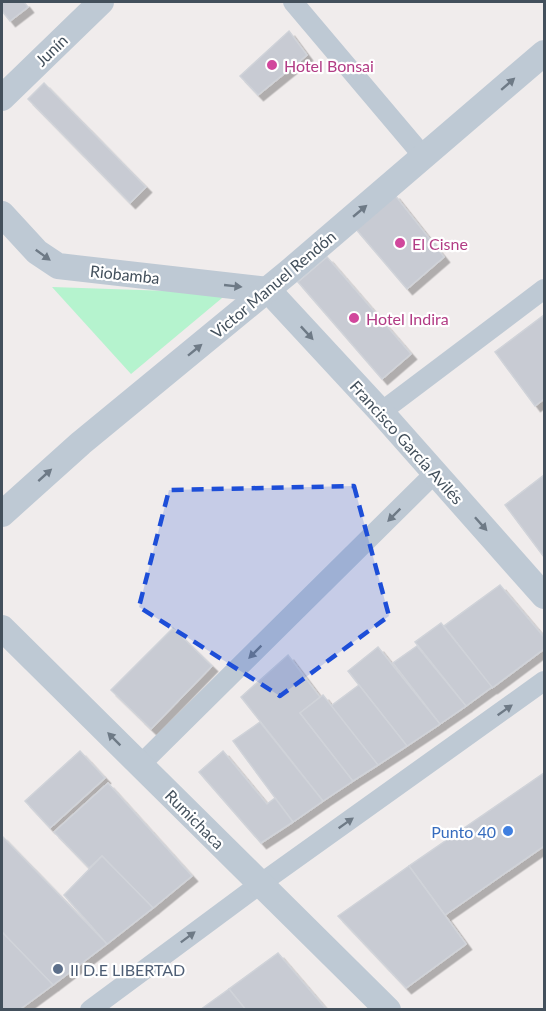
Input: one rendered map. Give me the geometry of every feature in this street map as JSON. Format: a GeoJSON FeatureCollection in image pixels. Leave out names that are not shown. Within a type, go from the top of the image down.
{"type":"FeatureCollection","features":[{"type":"Feature","properties":{"kind":"street","name":"Junín"},"geometry":{"type":"LineString","coordinates":[[2,98],[101,2]]}},
{"type":"Feature","properties":{"kind":"street"},"geometry":{"type":"LineString","coordinates":[[293,2],[424,157]]}},
{"type":"Feature","properties":{"kind":"street","name":"Victor Manuel Rendón"},"geometry":{"type":"LineString","coordinates":[[2,514],[81,443],[268,290],[544,53]]}},
{"type":"Feature","properties":{"kind":"street","name":"Riobamba"},"geometry":{"type":"LineString","coordinates":[[2,214],[37,252],[58,266],[268,290]]}},
{"type":"Feature","properties":{"kind":"street"},"geometry":{"type":"LineString","coordinates":[[381,412],[544,289]]}},
{"type":"Feature","properties":{"kind":"street","name":"Francisco García Avilés"},"geometry":{"type":"LineString","coordinates":[[268,290],[381,412],[544,596]]}},
{"type":"Feature","properties":{"kind":"street"},"geometry":{"type":"LineString","coordinates":[[140,765],[435,473]]}},
{"type":"Feature","properties":{"kind":"street","name":"Rumichaca"},"geometry":{"type":"LineString","coordinates":[[2,628],[388,1010]]}},
{"type":"Feature","properties":{"kind":"street"},"geometry":{"type":"LineString","coordinates":[[90,1010],[260,884],[544,681]]}},
{"type":"Feature","properties":{"kind":"highlighted area"},"geometry":{"type":"Polygon","coordinates":[[[354,486],[389,616],[280,696],[139,607],[169,490],[354,486]]]}},
{"type":"Feature","properties":{"kind":"green space"},"geometry":{"type":"Polygon","coordinates":[[[52,287],[228,293],[131,374],[52,287]]]}},
{"type":"Feature","properties":{"kind":"building"},"geometry":{"type":"Polygon","coordinates":[[[2,2],[24,2],[28,7],[10,21],[2,11],[2,2]]]}},
{"type":"Feature","properties":{"kind":"building","name":"Hotel Bonsai"},"geometry":{"type":"Polygon","coordinates":[[[289,31],[307,55],[258,95],[240,76],[289,31]]]}},
{"type":"Feature","properties":{"kind":"building"},"geometry":{"type":"Polygon","coordinates":[[[44,83],[146,187],[130,203],[28,99],[44,83]]]}},
{"type":"Feature","properties":{"kind":"building","name":"El Cisne"},"geometry":{"type":"Polygon","coordinates":[[[394,194],[444,257],[407,289],[355,228],[394,194]]]}},
{"type":"Feature","properties":{"kind":"building","name":"Hotel Indira"},"geometry":{"type":"Polygon","coordinates":[[[327,257],[411,354],[382,379],[298,282],[327,257]]]}},
{"type":"Feature","properties":{"kind":"building"},"geometry":{"type":"Polygon","coordinates":[[[544,315],[544,399],[535,406],[495,352],[544,315]]]}},
{"type":"Feature","properties":{"kind":"building"},"geometry":{"type":"Polygon","coordinates":[[[544,475],[544,557],[505,505],[544,475]]]}},
{"type":"Feature","properties":{"kind":"building"},"geometry":{"type":"Polygon","coordinates":[[[500,585],[544,637],[544,649],[492,688],[444,626],[500,585]]]}},
{"type":"Feature","properties":{"kind":"building"},"geometry":{"type":"Polygon","coordinates":[[[441,623],[492,687],[466,706],[415,642],[441,623]]]}},
{"type":"Feature","properties":{"kind":"building"},"geometry":{"type":"Polygon","coordinates":[[[173,628],[212,666],[151,729],[111,690],[173,628]]]}},
{"type":"Feature","properties":{"kind":"building"},"geometry":{"type":"Polygon","coordinates":[[[417,646],[466,706],[440,724],[393,663],[417,646]]]}},
{"type":"Feature","properties":{"kind":"building"},"geometry":{"type":"Polygon","coordinates":[[[378,647],[440,724],[407,746],[348,671],[378,647]]]}},
{"type":"Feature","properties":{"kind":"building"},"geometry":{"type":"Polygon","coordinates":[[[288,655],[320,697],[300,713],[353,781],[323,801],[241,697],[288,655]]]}},
{"type":"Feature","properties":{"kind":"building"},"geometry":{"type":"Polygon","coordinates":[[[359,685],[407,746],[378,765],[331,706],[359,685]]]}},
{"type":"Feature","properties":{"kind":"building"},"geometry":{"type":"Polygon","coordinates":[[[323,695],[378,765],[353,781],[300,713],[323,695]]]}},
{"type":"Feature","properties":{"kind":"building"},"geometry":{"type":"Polygon","coordinates":[[[260,722],[323,801],[293,822],[233,741],[260,722]]]}},
{"type":"Feature","properties":{"kind":"building"},"geometry":{"type":"Polygon","coordinates":[[[80,751],[105,778],[50,828],[25,801],[80,751]]]}},
{"type":"Feature","properties":{"kind":"building"},"geometry":{"type":"Polygon","coordinates":[[[223,751],[267,804],[275,798],[293,822],[261,843],[199,772],[223,751]]]}},
{"type":"Feature","properties":{"kind":"building"},"geometry":{"type":"Polygon","coordinates":[[[544,773],[544,846],[445,915],[409,866],[544,773]]]}},
{"type":"Feature","properties":{"kind":"building"},"geometry":{"type":"Polygon","coordinates":[[[108,783],[192,876],[153,908],[102,856],[89,868],[54,832],[108,783]]]}},
{"type":"Feature","properties":{"kind":"building"},"geometry":{"type":"Polygon","coordinates":[[[2,836],[107,944],[53,985],[2,932],[2,836]]]}},
{"type":"Feature","properties":{"kind":"building"},"geometry":{"type":"Polygon","coordinates":[[[102,856],[153,908],[107,944],[64,895],[102,856]]]}},
{"type":"Feature","properties":{"kind":"building"},"geometry":{"type":"Polygon","coordinates":[[[409,866],[466,944],[406,988],[338,916],[409,866]]]}},
{"type":"Feature","properties":{"kind":"building"},"geometry":{"type":"Polygon","coordinates":[[[2,932],[53,985],[19,1010],[2,1010],[2,932]]]}},
{"type":"Feature","properties":{"kind":"building"},"geometry":{"type":"Polygon","coordinates":[[[278,953],[327,1010],[246,1010],[229,989],[278,953]]]}},
{"type":"Feature","properties":{"kind":"building"},"geometry":{"type":"Polygon","coordinates":[[[229,989],[246,1010],[200,1010],[229,989]]]}},
{"type":"Feature","properties":{"kind":"place","name":"Hotel Bonsai"},"geometry":{"type":"Point","coordinates":[272,65]}},
{"type":"Feature","properties":{"kind":"place","name":"El Cisne"},"geometry":{"type":"Point","coordinates":[400,243]}},
{"type":"Feature","properties":{"kind":"place","name":"Hotel Indira"},"geometry":{"type":"Point","coordinates":[354,318]}},
{"type":"Feature","properties":{"kind":"place","name":"Punto 40"},"geometry":{"type":"Point","coordinates":[508,831]}},
{"type":"Feature","properties":{"kind":"place","name":"II D.E LIBERTAD"},"geometry":{"type":"Point","coordinates":[58,969]}}]}
